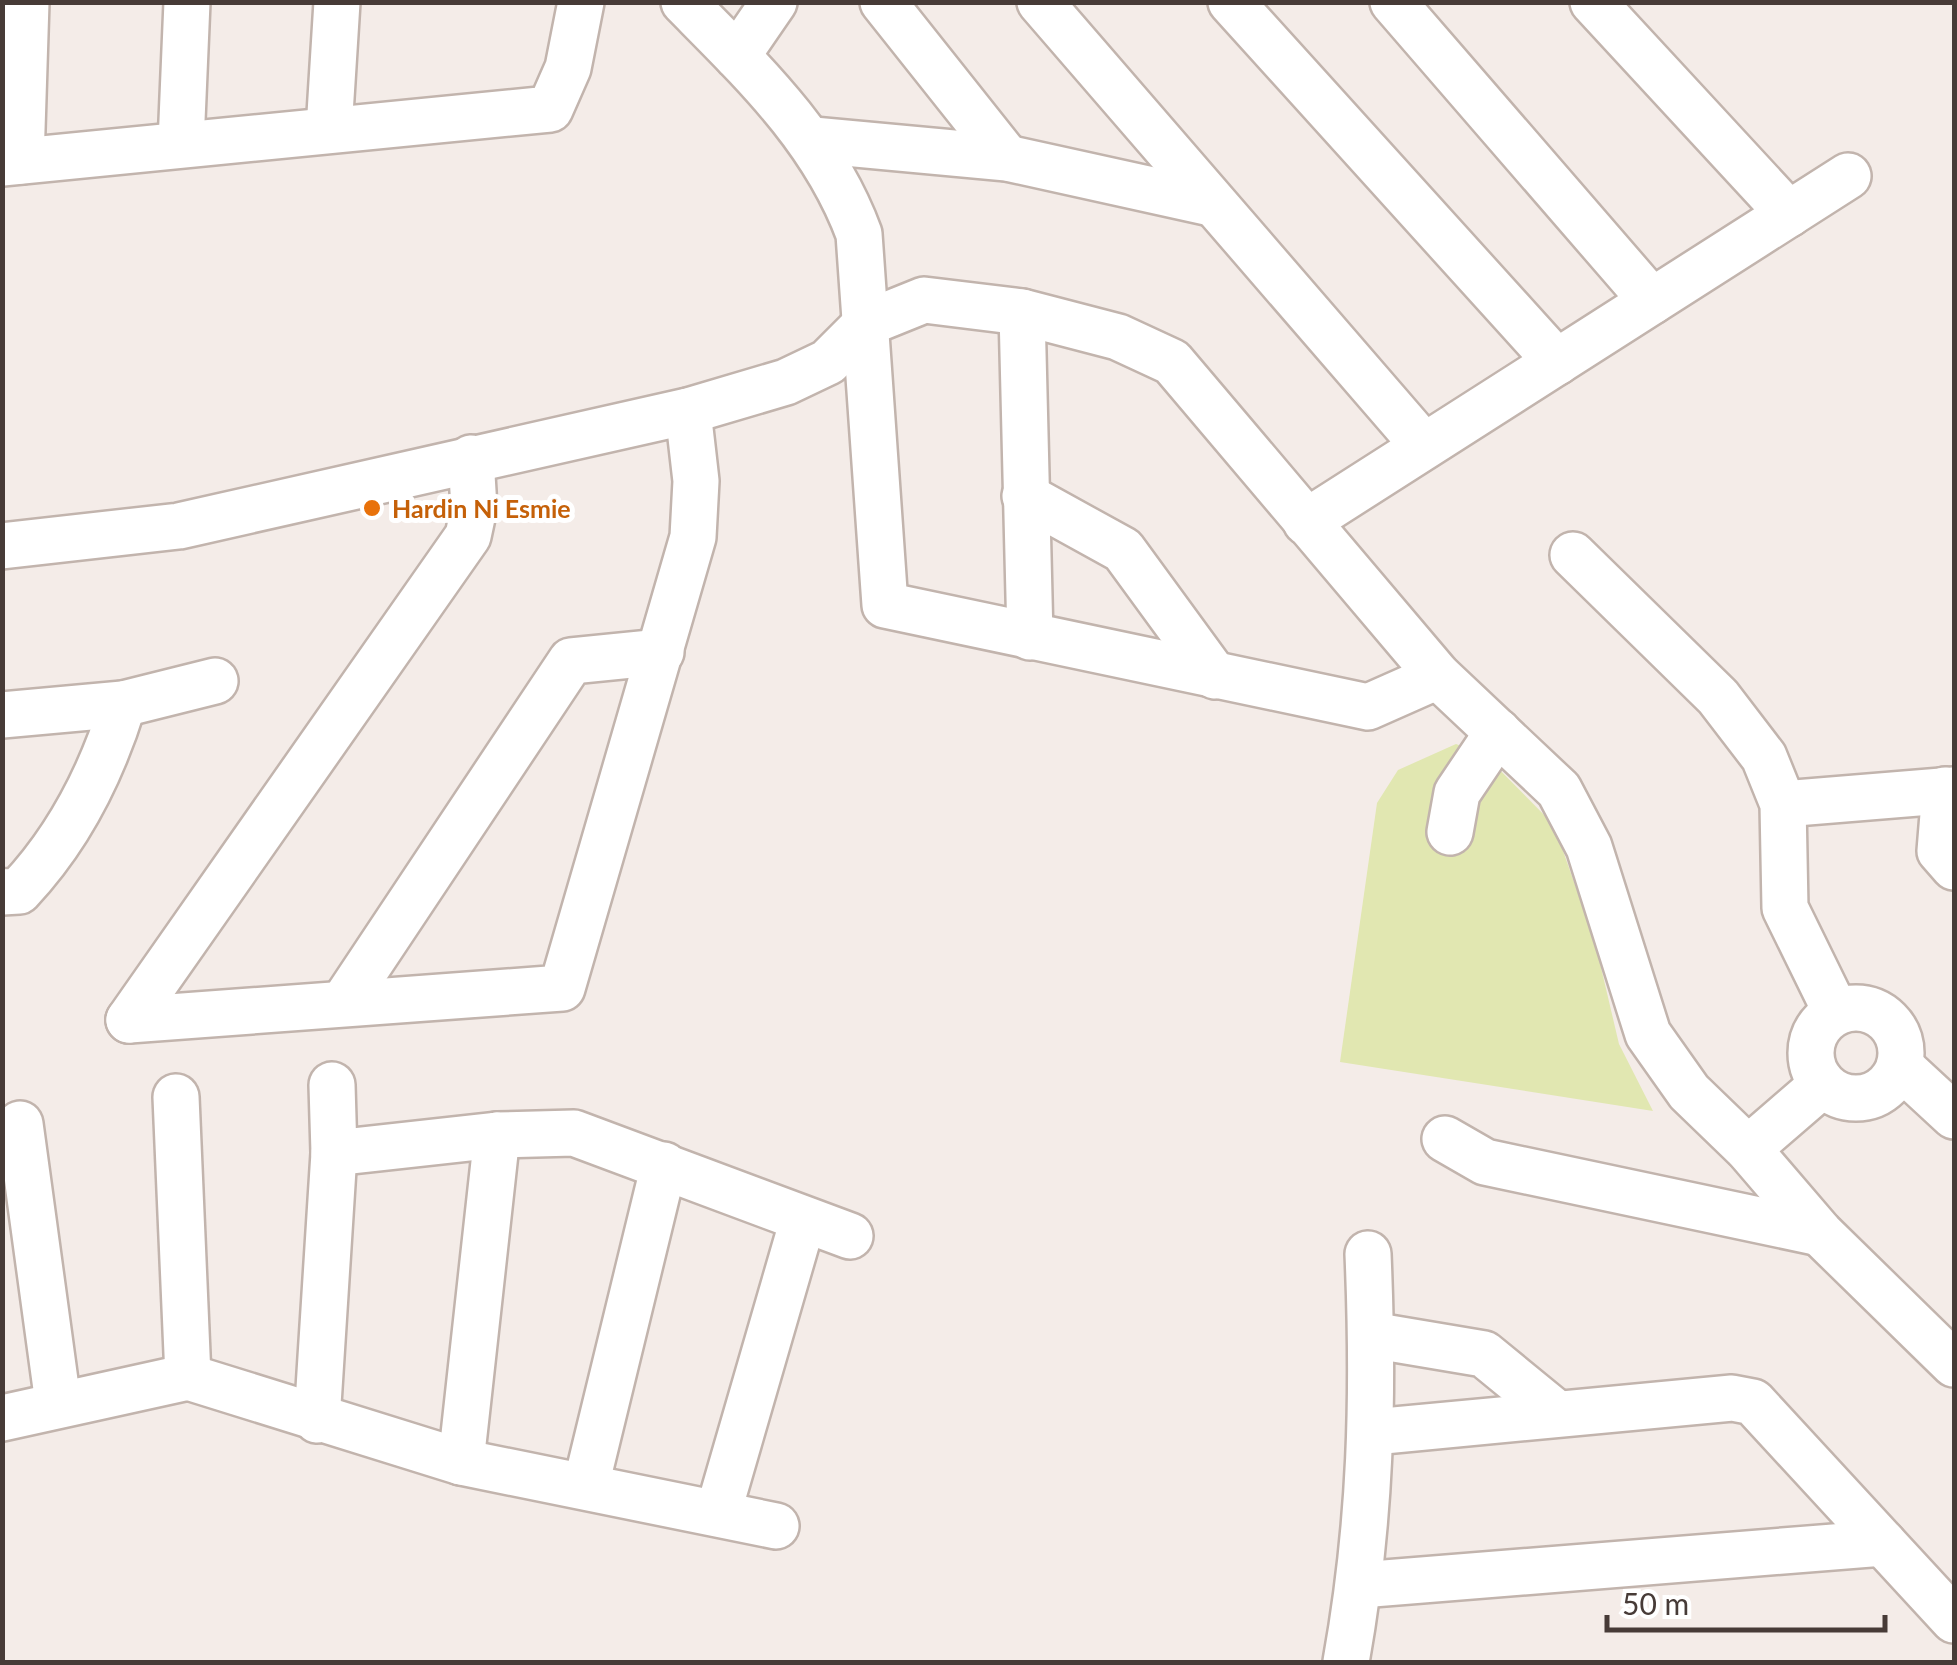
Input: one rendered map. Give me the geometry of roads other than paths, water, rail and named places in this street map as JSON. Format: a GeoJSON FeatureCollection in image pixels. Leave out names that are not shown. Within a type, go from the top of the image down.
{"type":"FeatureCollection","features":[{"type":"Feature","properties":{"kind":"street"},"geometry":{"type":"LineString","coordinates":[[26,2],[12,162],[550,109],[568,68],[580,2]]}},
{"type":"Feature","properties":{"kind":"street"},"geometry":{"type":"LineString","coordinates":[[181,144],[187,2]]}},
{"type":"Feature","properties":{"kind":"street"},"geometry":{"type":"LineString","coordinates":[[330,130],[338,2]]}},
{"type":"Feature","properties":{"kind":"street"},"geometry":{"type":"LineString","coordinates":[[684,2],[813,140],[842,187],[859,234],[885,605],[1368,707],[1438,676]]}},
{"type":"Feature","properties":{"kind":"street"},"geometry":{"type":"LineString","coordinates":[[737,56],[774,2]]}},
{"type":"Feature","properties":{"kind":"street"},"geometry":{"type":"LineString","coordinates":[[882,2],[1008,158]]}},
{"type":"Feature","properties":{"kind":"street"},"geometry":{"type":"LineString","coordinates":[[1040,2],[1424,446]]}},
{"type":"Feature","properties":{"kind":"street"},"geometry":{"type":"LineString","coordinates":[[1231,2],[1557,362]]}},
{"type":"Feature","properties":{"kind":"street"},"geometry":{"type":"LineString","coordinates":[[1393,2],[1652,301]]}},
{"type":"Feature","properties":{"kind":"street"},"geometry":{"type":"LineString","coordinates":[[1593,2],[1789,214]]}},
{"type":"Feature","properties":{"kind":"street"},"geometry":{"type":"LineString","coordinates":[[813,140],[1008,158],[1211,203]]}},
{"type":"Feature","properties":{"kind":"street"},"geometry":{"type":"LineString","coordinates":[[1306,522],[1848,176]]}},
{"type":"Feature","properties":{"kind":"street"},"geometry":{"type":"LineString","coordinates":[[2,546],[179,526],[688,411],[786,382],[828,362],[868,324],[924,300],[1022,312],[1118,337],[1172,362],[1438,676],[1559,790],[1589,846],[1648,1034],[1689,1092],[1748,1149],[1820,1234],[1954,1364]]}},
{"type":"Feature","properties":{"kind":"street"},"geometry":{"type":"LineString","coordinates":[[1022,312],[1030,637]]}},
{"type":"Feature","properties":{"kind":"street"},"geometry":{"type":"LineString","coordinates":[[471,458],[474,508],[468,536],[128,1020],[562,988],[693,537],[696,481],[688,411]]}},
{"type":"Feature","properties":{"kind":"street"},"geometry":{"type":"LineString","coordinates":[[1025,496],[1123,550],[1215,676]]}},
{"type":"Feature","properties":{"kind":"street"},"geometry":{"type":"LineString","coordinates":[[1572,556],[1718,698],[1764,757],[1784,804],[1785,908],[1836,1012]]}},
{"type":"Feature","properties":{"kind":"street"},"geometry":{"type":"LineString","coordinates":[[344,1002],[571,660],[661,652]]}},
{"type":"Feature","properties":{"kind":"street"},"geometry":{"type":"LineString","coordinates":[[2,715],[122,704],[215,682]]}},
{"type":"Feature","properties":{"kind":"street"},"geometry":{"type":"LineString","coordinates":[[2,892],[19,891],[46,862],[107,755],[122,704]]}},
{"type":"Feature","properties":{"kind":"street"},"geometry":{"type":"LineString","coordinates":[[1450,832],[1457,793],[1498,732]]}},
{"type":"Feature","properties":{"kind":"street"},"geometry":{"type":"LineString","coordinates":[[1784,804],[1950,790],[1940,852],[1954,867]]}},
{"type":"Feature","properties":{"kind":"street"},"geometry":{"type":"LineString","coordinates":[[1862,1007],[1886,1018],[1901,1040],[1901,1067],[1882,1092],[1850,1100],[1822,1084],[1811,1066],[1810,1044],[1820,1025],[1836,1012],[1862,1007]]}},
{"type":"Feature","properties":{"kind":"street"},"geometry":{"type":"LineString","coordinates":[[1901,1067],[1954,1116]]}},
{"type":"Feature","properties":{"kind":"street"},"geometry":{"type":"LineString","coordinates":[[1748,1149],[1822,1084]]}},
{"type":"Feature","properties":{"kind":"street"},"geometry":{"type":"LineString","coordinates":[[318,1420],[334,1153],[332,1086]]}},
{"type":"Feature","properties":{"kind":"street"},"geometry":{"type":"LineString","coordinates":[[176,1097],[188,1377]]}},
{"type":"Feature","properties":{"kind":"street"},"geometry":{"type":"LineString","coordinates":[[20,1124],[58,1403]]}},
{"type":"Feature","properties":{"kind":"street"},"geometry":{"type":"LineString","coordinates":[[334,1153],[496,1136],[574,1134],[850,1236]]}},
{"type":"Feature","properties":{"kind":"street"},"geometry":{"type":"LineString","coordinates":[[461,1462],[496,1136]]}},
{"type":"Feature","properties":{"kind":"street"},"geometry":{"type":"LineString","coordinates":[[1445,1138],[1485,1162],[1820,1234]]}},
{"type":"Feature","properties":{"kind":"street"},"geometry":{"type":"LineString","coordinates":[[586,1485],[664,1165]]}},
{"type":"Feature","properties":{"kind":"street"},"geometry":{"type":"LineString","coordinates":[[718,1513],[803,1220]]}},
{"type":"Feature","properties":{"kind":"street"},"geometry":{"type":"LineString","coordinates":[[1346,1662],[1360,1586],[1373,1432],[1368,1254]]}},
{"type":"Feature","properties":{"kind":"street"},"geometry":{"type":"LineString","coordinates":[[1371,1335],[1484,1354],[1556,1413]]}},
{"type":"Feature","properties":{"kind":"street"},"geometry":{"type":"LineString","coordinates":[[2,1418],[188,1377],[461,1462],[776,1526]]}},
{"type":"Feature","properties":{"kind":"street"},"geometry":{"type":"LineString","coordinates":[[1373,1432],[1732,1398],[1753,1402],[1954,1620]]}},
{"type":"Feature","properties":{"kind":"street"},"geometry":{"type":"LineString","coordinates":[[1360,1586],[1883,1543]]}},
{"type":"Feature","properties":{"kind":"place","name":"Hardin Ni Esmie"},"geometry":{"type":"Point","coordinates":[372,508]}}]}
